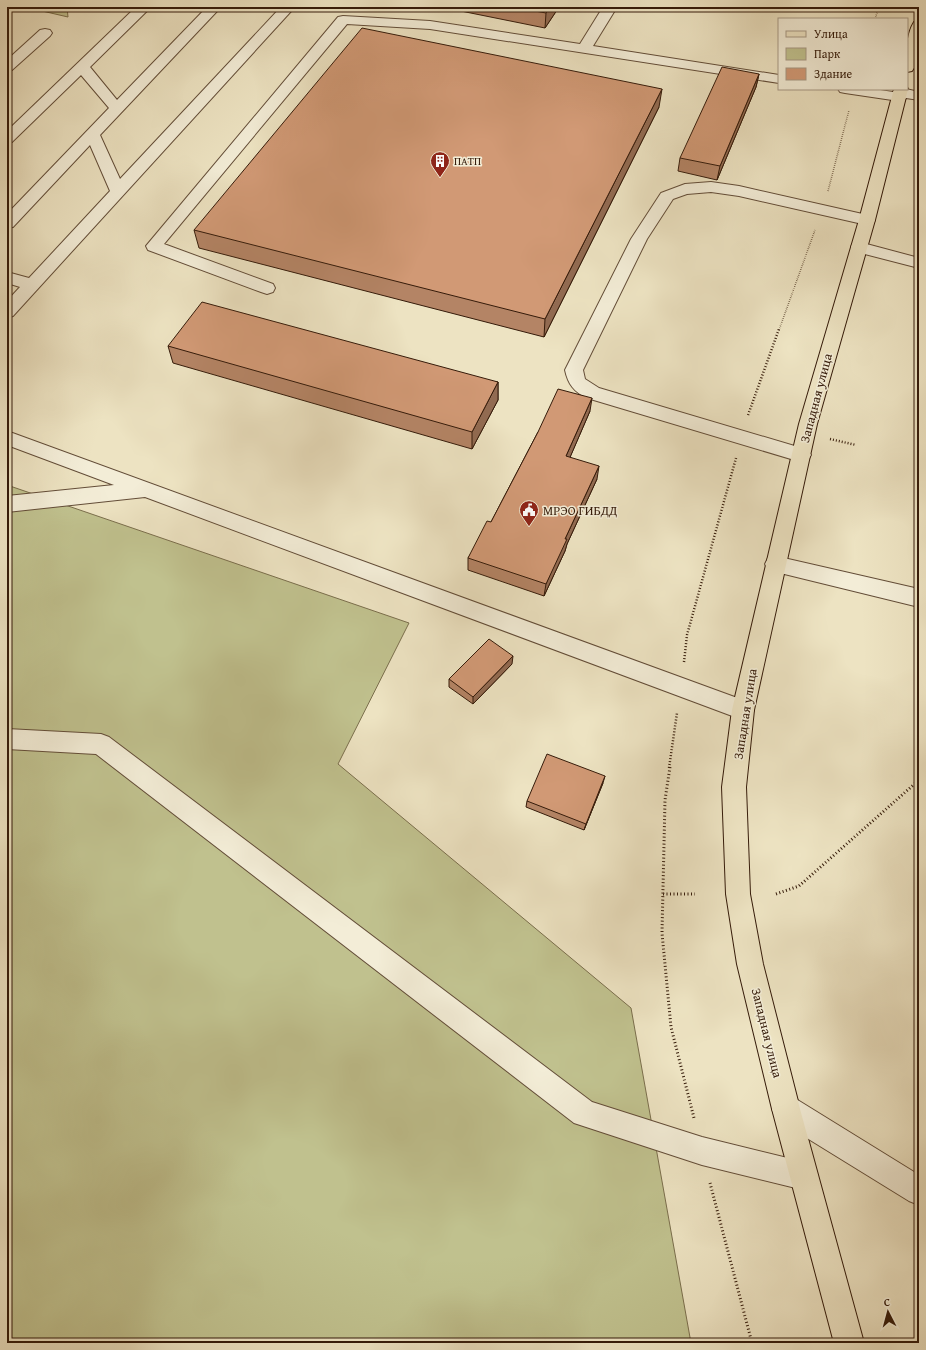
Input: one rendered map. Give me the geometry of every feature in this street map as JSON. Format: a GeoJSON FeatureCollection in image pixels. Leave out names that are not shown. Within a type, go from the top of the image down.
{"type":"FeatureCollection","features":[{"type":"Feature","properties":{"kind":"main road"},"geometry":{"type":"LineString","coordinates":[[908,64],[919,25]]}},
{"type":"Feature","properties":{"kind":"main road","name":"Западная улица"},"geometry":{"type":"LineString","coordinates":[[849,1343],[786,1109],[750,964],[738,894],[734,787],[743,710],[808,424],[867,220],[900,93]]}},
{"type":"Feature","properties":{"kind":"street"},"geometry":{"type":"LineString","coordinates":[[7,139],[144,7]]}},
{"type":"Feature","properties":{"kind":"street"},"geometry":{"type":"LineString","coordinates":[[7,223],[214,7]]}},
{"type":"Feature","properties":{"kind":"street"},"geometry":{"type":"LineString","coordinates":[[584,48],[610,7]]}},
{"type":"Feature","properties":{"kind":"street"},"geometry":{"type":"LineString","coordinates":[[7,312],[287,8]]}},
{"type":"Feature","properties":{"kind":"street"},"geometry":{"type":"LineString","coordinates":[[267,288],[154,246],[343,20],[430,25],[778,79]]}},
{"type":"Feature","properties":{"kind":"street"},"geometry":{"type":"LineString","coordinates":[[7,67],[45,33]]}},
{"type":"Feature","properties":{"kind":"street"},"geometry":{"type":"LineString","coordinates":[[82,67],[117,109]]}},
{"type":"Feature","properties":{"kind":"street"},"geometry":{"type":"LineString","coordinates":[[859,90],[919,96]]}},
{"type":"Feature","properties":{"kind":"street"},"geometry":{"type":"LineString","coordinates":[[92,134],[118,191]]}},
{"type":"Feature","properties":{"kind":"street"},"geometry":{"type":"LineString","coordinates":[[801,455],[593,393],[581,388],[576,381],[574,370],[639,239],[667,196],[685,189],[711,187],[739,191],[867,220]]}},
{"type":"Feature","properties":{"kind":"street"},"geometry":{"type":"LineString","coordinates":[[859,247],[919,263]]}},
{"type":"Feature","properties":{"kind":"street"},"geometry":{"type":"LineString","coordinates":[[7,277],[32,285]]}},
{"type":"Feature","properties":{"kind":"street"},"geometry":{"type":"LineString","coordinates":[[7,438],[743,710]]}},
{"type":"Feature","properties":{"kind":"street"},"geometry":{"type":"LineString","coordinates":[[7,504],[148,490]]}},
{"type":"Feature","properties":{"kind":"street"},"geometry":{"type":"LineString","coordinates":[[775,564],[919,598]]}},
{"type":"Feature","properties":{"kind":"street"},"geometry":{"type":"LineString","coordinates":[[7,739],[101,744],[584,1113],[702,1151],[804,1176]]}},
{"type":"Feature","properties":{"kind":"street"},"geometry":{"type":"LineString","coordinates":[[786,1109],[919,1191]]}},
{"type":"Feature","properties":{"kind":"path"},"geometry":{"type":"LineString","coordinates":[[875,18],[879,7]]}},
{"type":"Feature","properties":{"kind":"path"},"geometry":{"type":"LineString","coordinates":[[829,439],[856,445]]}},
{"type":"Feature","properties":{"kind":"path"},"geometry":{"type":"LineString","coordinates":[[776,894],[799,886],[919,780]]}},
{"type":"Feature","properties":{"kind":"path"},"geometry":{"type":"LineString","coordinates":[[663,894],[695,894]]}},
{"type":"Feature","properties":{"kind":"green space"},"geometry":{"type":"Polygon","coordinates":[[[25,7],[67,7],[68,17],[25,7]]]}},
{"type":"Feature","properties":{"kind":"green space"},"geometry":{"type":"Polygon","coordinates":[[[7,485],[409,623],[338,764],[631,1008],[691,1343],[7,1343],[7,485]]]}},
{"type":"Feature","properties":{"kind":"building"},"geometry":{"type":"Polygon","coordinates":[[[513,7],[551,7],[546,13],[513,7]]]}},
{"type":"Feature","properties":{"kind":"building","name":"ПАТП"},"geometry":{"type":"Polygon","coordinates":[[[362,28],[662,89],[545,319],[194,230],[362,28]]]}},
{"type":"Feature","properties":{"kind":"building"},"geometry":{"type":"Polygon","coordinates":[[[722,67],[759,74],[720,166],[680,158],[722,67]]]}},
{"type":"Feature","properties":{"kind":"building"},"geometry":{"type":"Polygon","coordinates":[[[202,302],[498,382],[472,432],[168,346],[202,302]]]}},
{"type":"Feature","properties":{"kind":"building","name":"МРЭО ГИБДД"},"geometry":{"type":"Polygon","coordinates":[[[558,389],[592,398],[566,456],[599,466],[546,584],[468,558],[487,521],[491,522],[538,432],[558,389]]]}},
{"type":"Feature","properties":{"kind":"building"},"geometry":{"type":"Polygon","coordinates":[[[489,639],[513,656],[473,697],[449,679],[489,639]]]}},
{"type":"Feature","properties":{"kind":"building"},"geometry":{"type":"Polygon","coordinates":[[[547,754],[605,776],[586,824],[527,801],[547,754]]]}},
{"type":"Feature","properties":{"kind":"place","name":"ПАТП"},"geometry":{"type":"Point","coordinates":[440,178]}},
{"type":"Feature","properties":{"kind":"place","name":"МРЭО ГИБДД"},"geometry":{"type":"Point","coordinates":[529,527]}}]}
